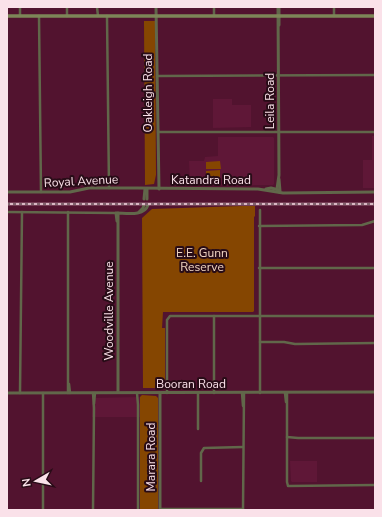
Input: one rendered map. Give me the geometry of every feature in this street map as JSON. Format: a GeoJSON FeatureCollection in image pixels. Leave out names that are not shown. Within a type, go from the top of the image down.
{"type":"FeatureCollection","features":[{"type":"Feature","properties":{"kind":"main road"},"geometry":{"type":"LineString","coordinates":[[7,16],[375,16]]}},
{"type":"Feature","properties":{"kind":"street"},"geometry":{"type":"LineString","coordinates":[[20,7],[20,16]]}},
{"type":"Feature","properties":{"kind":"street"},"geometry":{"type":"LineString","coordinates":[[67,7],[67,16]]}},
{"type":"Feature","properties":{"kind":"street"},"geometry":{"type":"LineString","coordinates":[[96,7],[97,16]]}},
{"type":"Feature","properties":{"kind":"street","name":"Oakleigh Road"},"geometry":{"type":"LineString","coordinates":[[156,7],[158,132],[157,189]]}},
{"type":"Feature","properties":{"kind":"street"},"geometry":{"type":"LineString","coordinates":[[214,7],[214,16]]}},
{"type":"Feature","properties":{"kind":"street","name":"Leila Road"},"geometry":{"type":"LineString","coordinates":[[278,7],[279,191]]}},
{"type":"Feature","properties":{"kind":"street"},"geometry":{"type":"LineString","coordinates":[[333,7],[333,16]]}},
{"type":"Feature","properties":{"kind":"street"},"geometry":{"type":"LineString","coordinates":[[39,16],[41,192]]}},
{"type":"Feature","properties":{"kind":"street"},"geometry":{"type":"LineString","coordinates":[[107,16],[109,188]]}},
{"type":"Feature","properties":{"kind":"street"},"geometry":{"type":"LineString","coordinates":[[157,76],[375,75]]}},
{"type":"Feature","properties":{"kind":"street"},"geometry":{"type":"LineString","coordinates":[[158,132],[375,132]]}},
{"type":"Feature","properties":{"kind":"street","name":"Royal Avenue"},"geometry":{"type":"LineString","coordinates":[[7,192],[72,192],[86,189],[109,188],[157,189]]}},
{"type":"Feature","properties":{"kind":"street"},"geometry":{"type":"LineString","coordinates":[[146,189],[146,199]]}},
{"type":"Feature","properties":{"kind":"street","name":"Katandra Road"},"geometry":{"type":"LineString","coordinates":[[157,189],[266,189],[286,192],[374,192]]}},
{"type":"Feature","properties":{"kind":"street"},"geometry":{"type":"LineString","coordinates":[[7,212],[137,212],[146,204]]}},
{"type":"Feature","properties":{"kind":"street"},"geometry":{"type":"LineString","coordinates":[[260,210],[260,393]]}},
{"type":"Feature","properties":{"kind":"street"},"geometry":{"type":"LineString","coordinates":[[21,212],[21,393]]}},
{"type":"Feature","properties":{"kind":"street"},"geometry":{"type":"LineString","coordinates":[[68,212],[69,393]]}},
{"type":"Feature","properties":{"kind":"street","name":"Woodville Avenue"},"geometry":{"type":"LineString","coordinates":[[117,213],[118,392]]}},
{"type":"Feature","properties":{"kind":"street"},"geometry":{"type":"LineString","coordinates":[[259,226],[360,226],[375,221]]}},
{"type":"Feature","properties":{"kind":"street"},"geometry":{"type":"LineString","coordinates":[[259,268],[375,268]]}},
{"type":"Feature","properties":{"kind":"street"},"geometry":{"type":"LineString","coordinates":[[214,316],[214,393]]}},
{"type":"Feature","properties":{"kind":"street"},"geometry":{"type":"LineString","coordinates":[[168,393],[168,317],[375,316]]}},
{"type":"Feature","properties":{"kind":"street"},"geometry":{"type":"LineString","coordinates":[[260,342],[282,342],[295,344],[375,343]]}},
{"type":"Feature","properties":{"kind":"street","name":"Booran Road"},"geometry":{"type":"LineString","coordinates":[[7,393],[375,392]]}},
{"type":"Feature","properties":{"kind":"street"},"geometry":{"type":"LineString","coordinates":[[43,393],[43,510]]}},
{"type":"Feature","properties":{"kind":"street"},"geometry":{"type":"LineString","coordinates":[[94,393],[94,510]]}},
{"type":"Feature","properties":{"kind":"street"},"geometry":{"type":"LineString","coordinates":[[138,393],[138,510]]}},
{"type":"Feature","properties":{"kind":"street","name":"Marara Road"},"geometry":{"type":"LineString","coordinates":[[159,393],[160,510]]}},
{"type":"Feature","properties":{"kind":"street"},"geometry":{"type":"LineString","coordinates":[[198,393],[198,429]]}},
{"type":"Feature","properties":{"kind":"street"},"geometry":{"type":"LineString","coordinates":[[160,510],[243,509],[243,393]]}},
{"type":"Feature","properties":{"kind":"street"},"geometry":{"type":"LineString","coordinates":[[286,393],[288,485],[375,485]]}},
{"type":"Feature","properties":{"kind":"street"},"geometry":{"type":"LineString","coordinates":[[287,439],[375,438]]}},
{"type":"Feature","properties":{"kind":"street"},"geometry":{"type":"LineString","coordinates":[[201,481],[201,453],[204,448],[243,447]]}},
{"type":"Feature","properties":{"kind":"shaded area"},"geometry":{"type":"Polygon","coordinates":[[[213,99],[232,99],[232,105],[251,105],[251,127],[213,128],[213,99]]]}},
{"type":"Feature","properties":{"kind":"shaded area"},"geometry":{"type":"Polygon","coordinates":[[[372,136],[375,136],[375,188],[363,188],[363,160],[372,160],[372,136]]]}},
{"type":"Feature","properties":{"kind":"shaded area"},"geometry":{"type":"Polygon","coordinates":[[[218,137],[273,137],[274,184],[190,185],[189,161],[204,161],[205,157],[218,156],[218,137]]]}},
{"type":"Feature","properties":{"kind":"shaded area"},"geometry":{"type":"Polygon","coordinates":[[[140,397],[140,417],[92,417],[92,398],[140,397]]]}},
{"type":"Feature","properties":{"kind":"shaded area"},"geometry":{"type":"Polygon","coordinates":[[[290,461],[317,461],[317,482],[292,482],[290,461]]]}},
{"type":"Feature","properties":{"kind":"green space"},"geometry":{"type":"Polygon","coordinates":[[[144,21],[155,21],[156,175],[154,184],[145,185],[144,21]]]}},
{"type":"Feature","properties":{"kind":"green space"},"geometry":{"type":"Polygon","coordinates":[[[220,161],[221,169],[206,169],[206,162],[220,161]]]}},
{"type":"Feature","properties":{"kind":"green space"},"geometry":{"type":"Polygon","coordinates":[[[220,170],[220,178],[206,178],[206,171],[220,170]]]}},
{"type":"Feature","properties":{"kind":"green space","name":"E.E. Gunn Reserve"},"geometry":{"type":"Polygon","coordinates":[[[255,206],[254,311],[163,312],[162,328],[165,328],[165,388],[143,388],[142,218],[152,209],[255,206]]]}},
{"type":"Feature","properties":{"kind":"green space"},"geometry":{"type":"Polygon","coordinates":[[[142,395],[156,396],[158,398],[158,510],[140,510],[140,397],[142,395]]]}},
{"type":"Feature","properties":{"kind":"railway"},"geometry":{"type":"LineString","coordinates":[[7,204],[375,204]]}}]}
